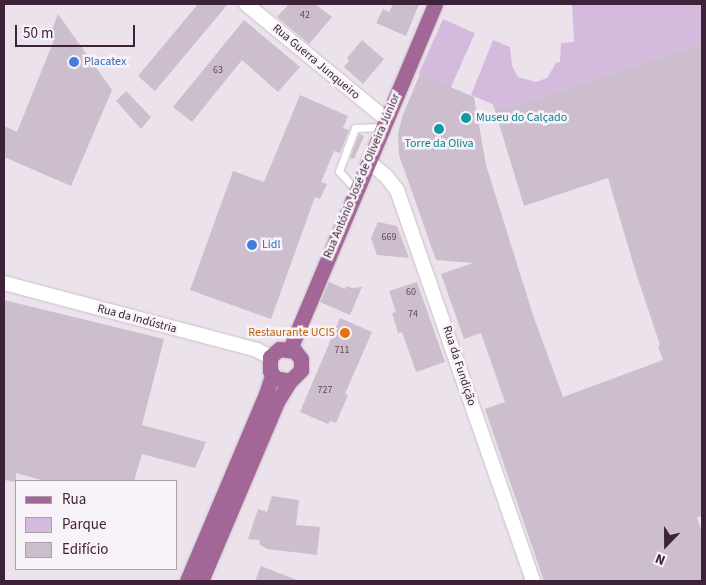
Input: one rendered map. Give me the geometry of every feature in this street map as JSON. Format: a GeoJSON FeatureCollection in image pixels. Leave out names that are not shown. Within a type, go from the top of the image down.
{"type":"FeatureCollection","features":[{"type":"Feature","properties":{"kind":"main road","name":"Rua António José de Oliveira Júnior"},"geometry":{"type":"LineString","coordinates":[[290,349],[435,4]]}},
{"type":"Feature","properties":{"kind":"main road"},"geometry":{"type":"LineString","coordinates":[[187,581],[266,394],[272,375],[269,366],[270,357],[279,349],[290,349],[299,355],[302,365],[299,375],[290,381],[278,400],[201,581]]}},
{"type":"Feature","properties":{"kind":"main road"},"geometry":{"type":"LineString","coordinates":[[272,375],[280,380],[290,381]]}},
{"type":"Feature","properties":{"kind":"street","name":"Rua Guerra Junqueiro"},"geometry":{"type":"LineString","coordinates":[[246,4],[385,123]]}},
{"type":"Feature","properties":{"kind":"street","name":"Rua da Fundição"},"geometry":{"type":"LineString","coordinates":[[368,160],[386,176],[397,190],[533,581]]}},
{"type":"Feature","properties":{"kind":"street","name":"Rua da Indústria"},"geometry":{"type":"LineString","coordinates":[[4,283],[257,350],[270,357]]}},
{"type":"Feature","properties":{"kind":"lane"},"geometry":{"type":"LineString","coordinates":[[356,190],[339,171],[355,128],[385,123]]}},
{"type":"Feature","properties":{"kind":"green space"},"geometry":{"type":"Polygon","coordinates":[[[572,4],[702,4],[702,43],[504,109],[471,95],[493,40],[510,47],[512,66],[518,77],[536,82],[547,78],[556,63],[560,62],[561,43],[574,42],[572,4]]]}},
{"type":"Feature","properties":{"kind":"green space"},"geometry":{"type":"Polygon","coordinates":[[[443,19],[475,33],[451,88],[419,74],[443,19]]]}},
{"type":"Feature","properties":{"kind":"building"},"geometry":{"type":"Polygon","coordinates":[[[198,4],[228,4],[155,91],[138,76],[198,4]]]}},
{"type":"Feature","properties":{"kind":"building"},"geometry":{"type":"Polygon","coordinates":[[[289,4],[315,4],[332,17],[309,44],[277,17],[289,4]]]}},
{"type":"Feature","properties":{"kind":"building"},"geometry":{"type":"Polygon","coordinates":[[[393,4],[419,4],[406,36],[376,23],[383,9],[389,12],[393,4]]]}},
{"type":"Feature","properties":{"kind":"building"},"geometry":{"type":"Polygon","coordinates":[[[58,14],[112,90],[71,186],[4,157],[4,126],[17,132],[54,40],[50,35],[58,14]]]}},
{"type":"Feature","properties":{"kind":"building"},"geometry":{"type":"Polygon","coordinates":[[[244,20],[300,67],[278,92],[242,60],[192,122],[173,107],[244,20]]]}},
{"type":"Feature","properties":{"kind":"building"},"geometry":{"type":"Polygon","coordinates":[[[362,40],[384,59],[363,84],[344,67],[349,61],[347,58],[362,40]]]}},
{"type":"Feature","properties":{"kind":"building"},"geometry":{"type":"Polygon","coordinates":[[[702,43],[702,516],[697,517],[702,533],[702,581],[544,581],[485,409],[505,402],[481,333],[464,339],[441,274],[473,263],[436,260],[399,155],[398,134],[402,117],[420,74],[474,97],[486,165],[533,315],[563,397],[663,360],[658,346],[660,345],[636,273],[608,178],[524,206],[493,104],[504,109],[702,43]]]}},
{"type":"Feature","properties":{"kind":"building"},"geometry":{"type":"Polygon","coordinates":[[[126,91],[151,117],[141,129],[116,101],[126,91]]]}},
{"type":"Feature","properties":{"kind":"building","name":"Lidl"},"geometry":{"type":"Polygon","coordinates":[[[300,95],[348,116],[343,128],[349,130],[340,153],[334,151],[321,182],[327,184],[320,199],[315,197],[271,319],[190,290],[233,171],[264,182],[300,95]]]}},
{"type":"Feature","properties":{"kind":"building"},"geometry":{"type":"Polygon","coordinates":[[[359,134],[364,136],[354,159],[350,158],[359,134]]]}},
{"type":"Feature","properties":{"kind":"building"},"geometry":{"type":"Polygon","coordinates":[[[378,222],[397,226],[409,258],[377,255],[371,238],[378,222]]]}},
{"type":"Feature","properties":{"kind":"building"},"geometry":{"type":"Polygon","coordinates":[[[329,282],[345,289],[346,286],[352,288],[362,287],[350,315],[320,302],[329,282]]]}},
{"type":"Feature","properties":{"kind":"building"},"geometry":{"type":"Polygon","coordinates":[[[417,282],[445,362],[416,372],[402,332],[398,333],[392,313],[396,312],[389,291],[417,282]]]}},
{"type":"Feature","properties":{"kind":"building"},"geometry":{"type":"Polygon","coordinates":[[[4,300],[164,339],[142,425],[206,442],[195,468],[142,454],[134,480],[41,480],[16,473],[15,482],[4,480],[4,300]]]}},
{"type":"Feature","properties":{"kind":"building"},"geometry":{"type":"Polygon","coordinates":[[[340,318],[372,332],[345,394],[348,395],[336,423],[330,421],[328,424],[300,412],[340,318]]]}},
{"type":"Feature","properties":{"kind":"building"},"geometry":{"type":"Polygon","coordinates":[[[272,496],[299,500],[296,525],[320,527],[317,555],[267,549],[260,545],[259,540],[248,539],[258,509],[267,512],[272,496]]]}},
{"type":"Feature","properties":{"kind":"building"},"geometry":{"type":"Polygon","coordinates":[[[261,566],[297,580],[297,581],[255,581],[261,566]]]}},
{"type":"Feature","properties":{"kind":"place","name":"Placatex"},"geometry":{"type":"Point","coordinates":[74,62]}},
{"type":"Feature","properties":{"kind":"place","name":"Museu do Calçado"},"geometry":{"type":"Point","coordinates":[466,118]}},
{"type":"Feature","properties":{"kind":"place","name":"Torre da Oliva"},"geometry":{"type":"Point","coordinates":[439,129]}},
{"type":"Feature","properties":{"kind":"place","name":"Lidl"},"geometry":{"type":"Point","coordinates":[252,245]}},
{"type":"Feature","properties":{"kind":"place","name":"Restaurante UCIS"},"geometry":{"type":"Point","coordinates":[345,333]}}]}
